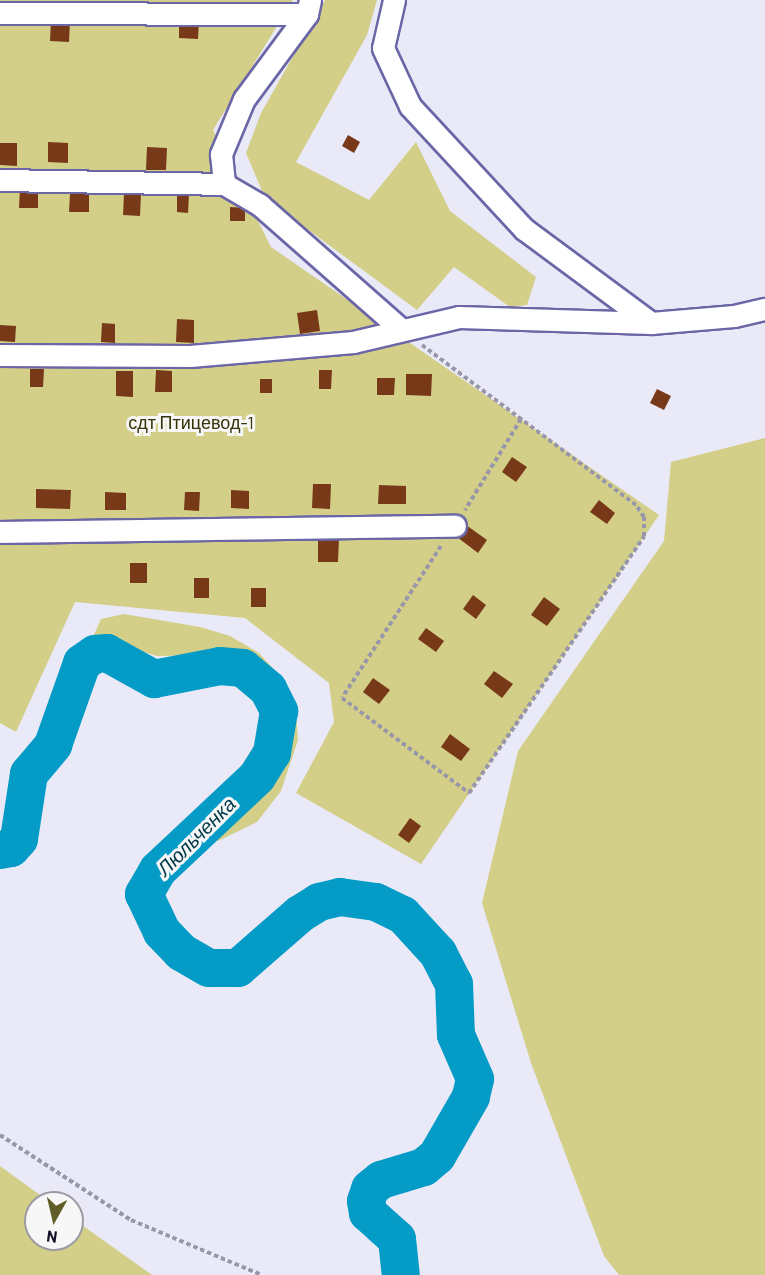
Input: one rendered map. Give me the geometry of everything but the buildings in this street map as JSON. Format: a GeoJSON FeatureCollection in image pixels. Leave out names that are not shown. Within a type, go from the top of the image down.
{"type":"FeatureCollection","features":[{"type":"Feature","properties":{"kind":"street"},"geometry":{"type":"LineString","coordinates":[[394,0],[383,48],[410,106],[524,229],[651,323]]}},
{"type":"Feature","properties":{"kind":"street"},"geometry":{"type":"LineString","coordinates":[[0,13],[308,7]]}},
{"type":"Feature","properties":{"kind":"street"},"geometry":{"type":"LineString","coordinates":[[224,184],[221,154],[244,99],[308,7]]}},
{"type":"Feature","properties":{"kind":"street"},"geometry":{"type":"LineString","coordinates":[[0,180],[224,184],[260,205],[402,330]]}},
{"type":"Feature","properties":{"kind":"street"},"geometry":{"type":"LineString","coordinates":[[0,355],[190,356],[353,342],[459,317],[651,323],[734,316],[765,309]]}},
{"type":"Feature","properties":{"kind":"street"},"geometry":{"type":"LineString","coordinates":[[0,532],[454,526]]}},
{"type":"Feature","properties":{"kind":"path"},"geometry":{"type":"LineString","coordinates":[[402,330],[636,505],[644,517],[644,536],[470,792],[342,698],[454,526],[520,419]]}},
{"type":"Feature","properties":{"kind":"path"},"geometry":{"type":"LineString","coordinates":[[0,1135],[131,1220],[262,1275]]}},
{"type":"Feature","properties":{"kind":"green space","name":"сдт Птицевод-1"},"geometry":{"type":"Polygon","coordinates":[[[0,0],[293,0],[213,130],[271,247],[659,515],[421,864],[296,793],[334,722],[329,683],[245,618],[75,602],[16,732],[0,723],[0,0]]]}},
{"type":"Feature","properties":{"kind":"green space"},"geometry":{"type":"Polygon","coordinates":[[[325,0],[377,0],[367,35],[296,162],[369,200],[416,142],[450,211],[536,277],[527,305],[510,307],[454,267],[417,310],[265,198],[246,153],[261,113],[325,0]]]}},
{"type":"Feature","properties":{"kind":"green space"},"geometry":{"type":"Polygon","coordinates":[[[765,438],[765,1275],[619,1275],[604,1256],[531,1063],[482,903],[518,751],[664,541],[671,462],[765,438]]]}},
{"type":"Feature","properties":{"kind":"green space"},"geometry":{"type":"Polygon","coordinates":[[[124,614],[200,627],[230,636],[259,653],[279,675],[296,712],[298,740],[281,791],[257,822],[218,841],[205,838],[201,829],[213,798],[239,770],[267,726],[270,716],[263,683],[239,663],[217,655],[157,656],[93,637],[101,619],[124,614]]]}},
{"type":"Feature","properties":{"kind":"green space"},"geometry":{"type":"Polygon","coordinates":[[[0,1166],[34,1191],[24,1191],[24,1251],[84,1251],[84,1227],[152,1275],[0,1275],[0,1166]]]}},
{"type":"Feature","properties":{"kind":"waterway","name":"Люльченка"},"geometry":{"type":"LineString","coordinates":[[0,850],[11,848],[19,839],[29,774],[53,745],[82,663],[95,654],[107,653],[154,679],[220,666],[243,668],[268,689],[279,711],[272,753],[257,777],[158,870],[144,894],[162,932],[181,952],[209,968],[238,968],[300,914],[319,902],[340,897],[376,902],[403,915],[438,953],[454,984],[456,1035],[475,1079],[471,1097],[437,1156],[424,1167],[381,1180],[370,1189],[366,1201],[368,1213],[397,1239],[401,1275]]}}]}
